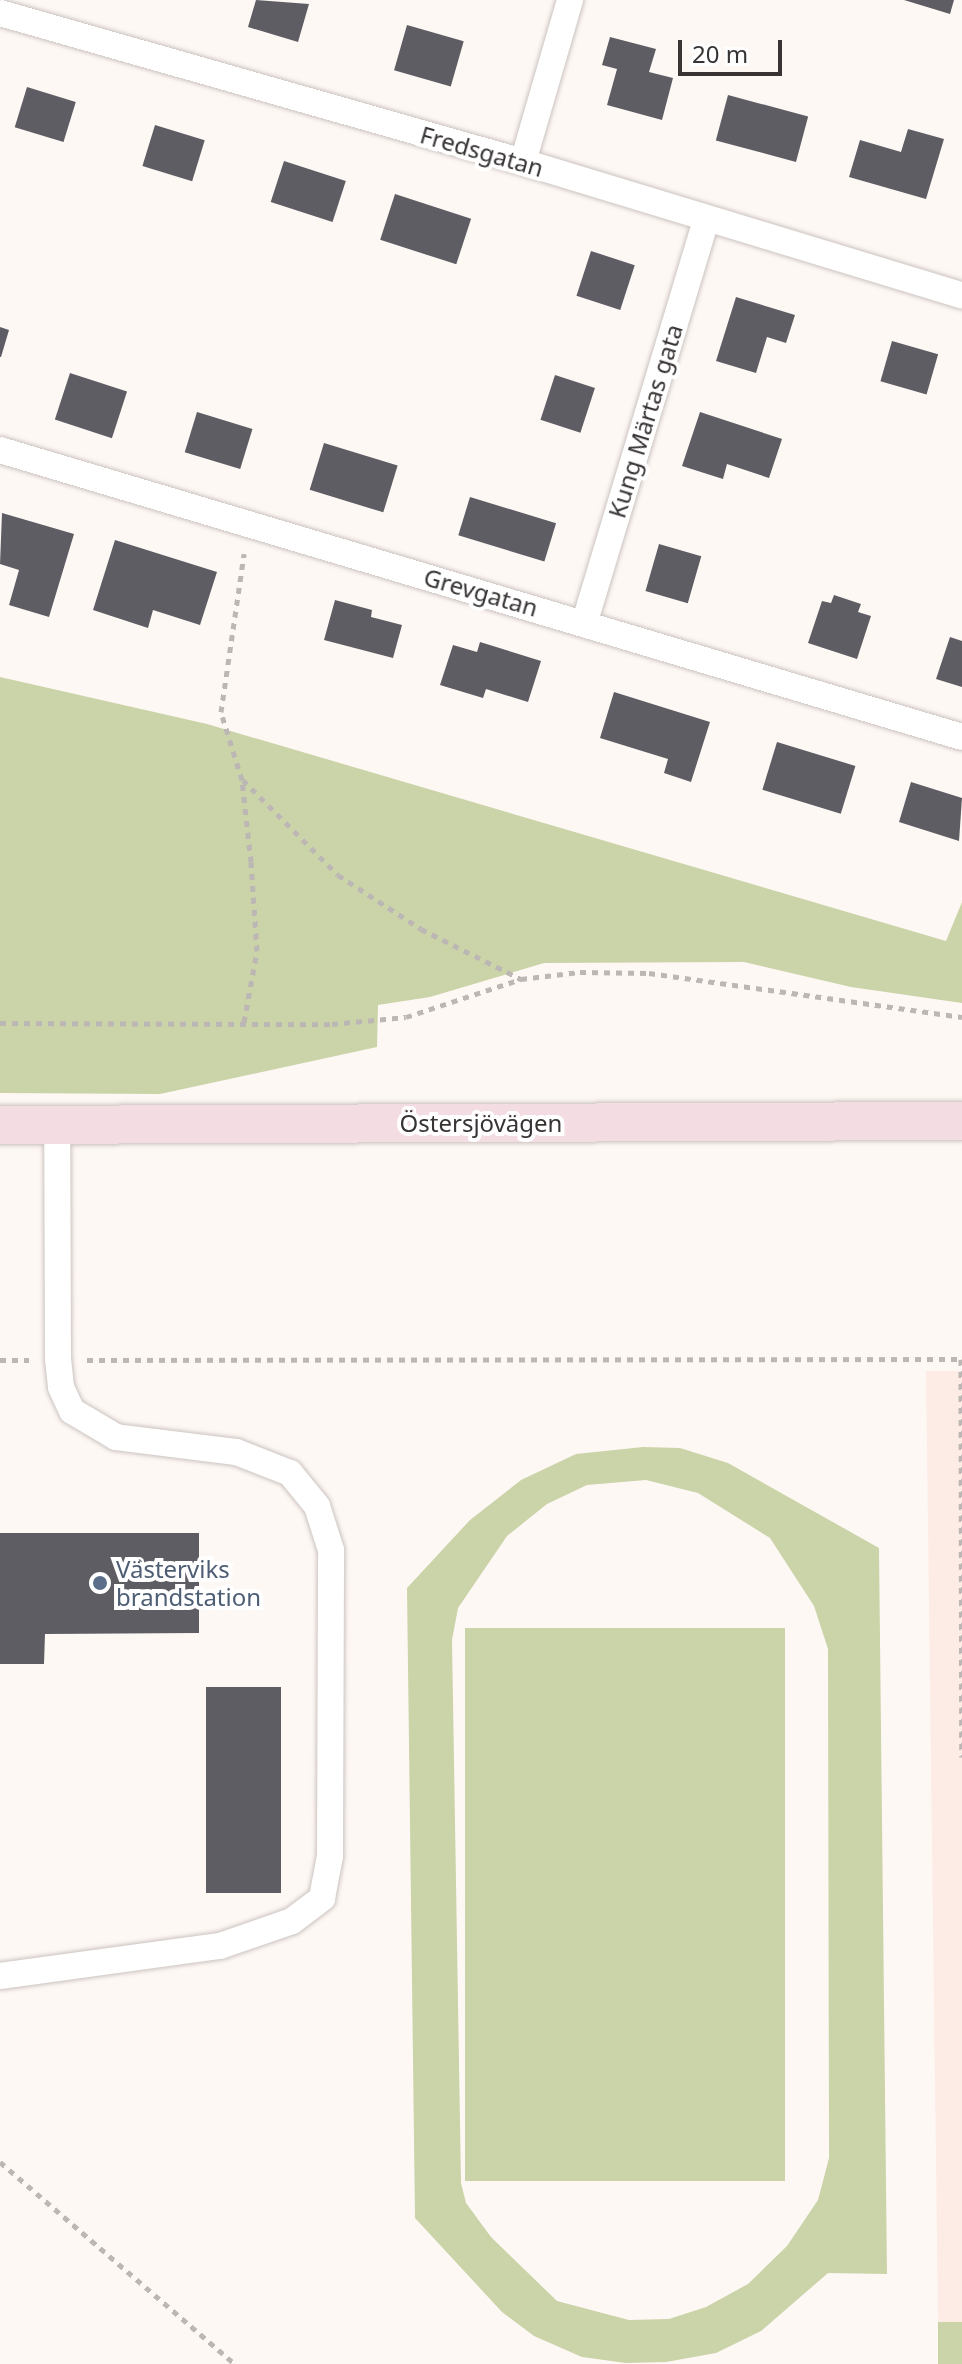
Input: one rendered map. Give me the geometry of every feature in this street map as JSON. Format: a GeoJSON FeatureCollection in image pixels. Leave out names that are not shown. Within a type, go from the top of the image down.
{"type":"FeatureCollection","features":[{"type":"Feature","properties":{"kind":"main road","name":"Östersjövägen"},"geometry":{"type":"LineString","coordinates":[[0,1125],[962,1121]]}},
{"type":"Feature","properties":{"kind":"street"},"geometry":{"type":"LineString","coordinates":[[523,162],[570,0]]}},
{"type":"Feature","properties":{"kind":"street","name":"Fredsgatan"},"geometry":{"type":"LineString","coordinates":[[0,13],[523,162],[706,220],[962,295]]}},
{"type":"Feature","properties":{"kind":"street","name":"Kung Märtas gata"},"geometry":{"type":"LineString","coordinates":[[585,621],[706,220]]}},
{"type":"Feature","properties":{"kind":"street","name":"Grevgatan"},"geometry":{"type":"LineString","coordinates":[[0,450],[585,621],[962,737]]}},
{"type":"Feature","properties":{"kind":"street"},"geometry":{"type":"LineString","coordinates":[[0,1976],[220,1946],[292,1921],[322,1898],[330,1856],[331,1550],[317,1506],[290,1473],[236,1452],[116,1437],[92,1426],[72,1411],[61,1387],[58,1360],[57,1125]]}},
{"type":"Feature","properties":{"kind":"path"},"geometry":{"type":"LineString","coordinates":[[244,1022],[257,951],[242,780],[221,712],[249,525]]}},
{"type":"Feature","properties":{"kind":"path"},"geometry":{"type":"LineString","coordinates":[[242,780],[338,875],[421,929],[521,979]]}},
{"type":"Feature","properties":{"kind":"path"},"geometry":{"type":"LineString","coordinates":[[0,1023],[332,1024],[406,1017],[521,979],[580,972],[649,973],[962,1017]]}},
{"type":"Feature","properties":{"kind":"path"},"geometry":{"type":"LineString","coordinates":[[0,1360],[961,1359],[962,1757]]}},
{"type":"Feature","properties":{"kind":"path"},"geometry":{"type":"LineString","coordinates":[[0,2162],[235,2364]]}},
{"type":"Feature","properties":{"kind":"shaded area"},"geometry":{"type":"Polygon","coordinates":[[[926,1371],[962,1371],[962,2322],[938,2322],[926,1371]]]}},
{"type":"Feature","properties":{"kind":"green space"},"geometry":{"type":"Polygon","coordinates":[[[0,677],[207,724],[946,941],[962,902],[962,1003],[851,987],[744,962],[544,963],[430,997],[378,1005],[377,1047],[160,1094],[0,1093],[0,677]]]}},
{"type":"Feature","properties":{"kind":"green space"},"geometry":{"type":"Polygon","coordinates":[[[643,1447],[680,1448],[728,1463],[879,1548],[887,2274],[828,2273],[761,2331],[716,2353],[666,2362],[626,2363],[582,2357],[534,2336],[502,2312],[415,2218],[407,1588],[470,1520],[521,1480],[576,1454],[643,1447]],[[646,1480],[587,1485],[547,1504],[507,1536],[458,1608],[452,1640],[461,2183],[466,2203],[491,2237],[557,2301],[629,2320],[669,2319],[706,2307],[748,2284],[787,2246],[818,2200],[829,2158],[828,1649],[814,1606],[770,1538],[698,1493],[646,1480]]]}},
{"type":"Feature","properties":{"kind":"green space"},"geometry":{"type":"Polygon","coordinates":[[[465,1628],[785,1628],[785,2181],[465,2181],[465,1628]]]}},
{"type":"Feature","properties":{"kind":"green space"},"geometry":{"type":"Polygon","coordinates":[[[938,2322],[962,2322],[962,2364],[938,2364],[938,2322]]]}},
{"type":"Feature","properties":{"kind":"building"},"geometry":{"type":"Polygon","coordinates":[[[256,0],[309,4],[298,42],[248,27],[256,0]]]}},
{"type":"Feature","properties":{"kind":"building"},"geometry":{"type":"Polygon","coordinates":[[[904,0],[954,0],[950,14],[904,0]]]}},
{"type":"Feature","properties":{"kind":"building"},"geometry":{"type":"Polygon","coordinates":[[[407,25],[464,41],[451,86],[394,70],[407,25]]]}},
{"type":"Feature","properties":{"kind":"building"},"geometry":{"type":"Polygon","coordinates":[[[610,37],[656,49],[649,72],[673,78],[662,120],[607,105],[617,69],[602,65],[610,37]]]}},
{"type":"Feature","properties":{"kind":"building"},"geometry":{"type":"Polygon","coordinates":[[[27,87],[76,102],[63,142],[15,127],[27,87]]]}},
{"type":"Feature","properties":{"kind":"building"},"geometry":{"type":"Polygon","coordinates":[[[728,95],[808,116],[796,162],[716,140],[728,95]]]}},
{"type":"Feature","properties":{"kind":"building"},"geometry":{"type":"Polygon","coordinates":[[[155,125],[205,140],[192,181],[142,166],[155,125]]]}},
{"type":"Feature","properties":{"kind":"building"},"geometry":{"type":"Polygon","coordinates":[[[908,129],[944,139],[926,199],[849,177],[860,140],[901,152],[908,129]]]}},
{"type":"Feature","properties":{"kind":"building"},"geometry":{"type":"Polygon","coordinates":[[[284,161],[346,181],[333,222],[271,202],[284,161]]]}},
{"type":"Feature","properties":{"kind":"building"},"geometry":{"type":"Polygon","coordinates":[[[395,194],[471,219],[456,264],[380,240],[395,194]]]}},
{"type":"Feature","properties":{"kind":"building"},"geometry":{"type":"Polygon","coordinates":[[[591,251],[635,265],[620,310],[576,296],[591,251]]]}},
{"type":"Feature","properties":{"kind":"building"},"geometry":{"type":"Polygon","coordinates":[[[736,297],[795,315],[786,343],[767,337],[756,373],[716,361],[736,297]]]}},
{"type":"Feature","properties":{"kind":"building"},"geometry":{"type":"Polygon","coordinates":[[[0,327],[9,330],[1,357],[0,357],[0,327]]]}},
{"type":"Feature","properties":{"kind":"building"},"geometry":{"type":"Polygon","coordinates":[[[892,341],[938,354],[927,395],[880,381],[892,341]]]}},
{"type":"Feature","properties":{"kind":"building"},"geometry":{"type":"Polygon","coordinates":[[[70,373],[127,392],[112,438],[55,420],[70,373]]]}},
{"type":"Feature","properties":{"kind":"building"},"geometry":{"type":"Polygon","coordinates":[[[555,375],[595,388],[580,433],[540,420],[555,375]]]}},
{"type":"Feature","properties":{"kind":"building"},"geometry":{"type":"Polygon","coordinates":[[[197,412],[252,429],[240,469],[185,452],[197,412]]]}},
{"type":"Feature","properties":{"kind":"building"},"geometry":{"type":"Polygon","coordinates":[[[700,412],[782,439],[769,478],[727,464],[723,479],[682,466],[700,412]]]}},
{"type":"Feature","properties":{"kind":"building"},"geometry":{"type":"Polygon","coordinates":[[[324,443],[398,466],[383,512],[310,490],[324,443]]]}},
{"type":"Feature","properties":{"kind":"building"},"geometry":{"type":"Polygon","coordinates":[[[470,497],[556,523],[544,562],[458,535],[470,497]]]}},
{"type":"Feature","properties":{"kind":"building"},"geometry":{"type":"Polygon","coordinates":[[[2,513],[74,534],[49,617],[9,605],[19,570],[0,564],[2,513]]]}},
{"type":"Feature","properties":{"kind":"building"},"geometry":{"type":"Polygon","coordinates":[[[115,540],[217,572],[200,625],[153,610],[148,628],[93,610],[115,540]]]}},
{"type":"Feature","properties":{"kind":"building"},"geometry":{"type":"Polygon","coordinates":[[[659,544],[701,556],[688,603],[645,591],[659,544]]]}},
{"type":"Feature","properties":{"kind":"building"},"geometry":{"type":"Polygon","coordinates":[[[834,595],[861,604],[858,612],[871,616],[857,659],[808,643],[822,601],[831,603],[834,595]]]}},
{"type":"Feature","properties":{"kind":"building"},"geometry":{"type":"Polygon","coordinates":[[[335,600],[372,610],[371,617],[402,625],[393,658],[324,640],[335,600]]]}},
{"type":"Feature","properties":{"kind":"building"},"geometry":{"type":"Polygon","coordinates":[[[950,637],[962,641],[962,687],[936,679],[950,637]]]}},
{"type":"Feature","properties":{"kind":"building"},"geometry":{"type":"Polygon","coordinates":[[[480,642],[541,661],[528,702],[486,689],[483,698],[440,685],[453,645],[477,652],[480,642]]]}},
{"type":"Feature","properties":{"kind":"building"},"geometry":{"type":"Polygon","coordinates":[[[614,692],[710,722],[691,782],[664,773],[668,759],[600,738],[614,692]]]}},
{"type":"Feature","properties":{"kind":"building"},"geometry":{"type":"Polygon","coordinates":[[[777,742],[855,766],[841,814],[762,790],[777,742]]]}},
{"type":"Feature","properties":{"kind":"building"},"geometry":{"type":"Polygon","coordinates":[[[911,782],[962,798],[959,841],[899,822],[911,782]]]}},
{"type":"Feature","properties":{"kind":"building","name":"Västerviks brandstation"},"geometry":{"type":"Polygon","coordinates":[[[0,1533],[199,1533],[199,1633],[45,1634],[44,1664],[0,1664],[0,1533]]]}},
{"type":"Feature","properties":{"kind":"building"},"geometry":{"type":"Polygon","coordinates":[[[206,1687],[281,1687],[281,1893],[206,1893],[206,1687]]]}},
{"type":"Feature","properties":{"kind":"place","name":"Västerviks brandstation"},"geometry":{"type":"Point","coordinates":[100,1583]}}]}
